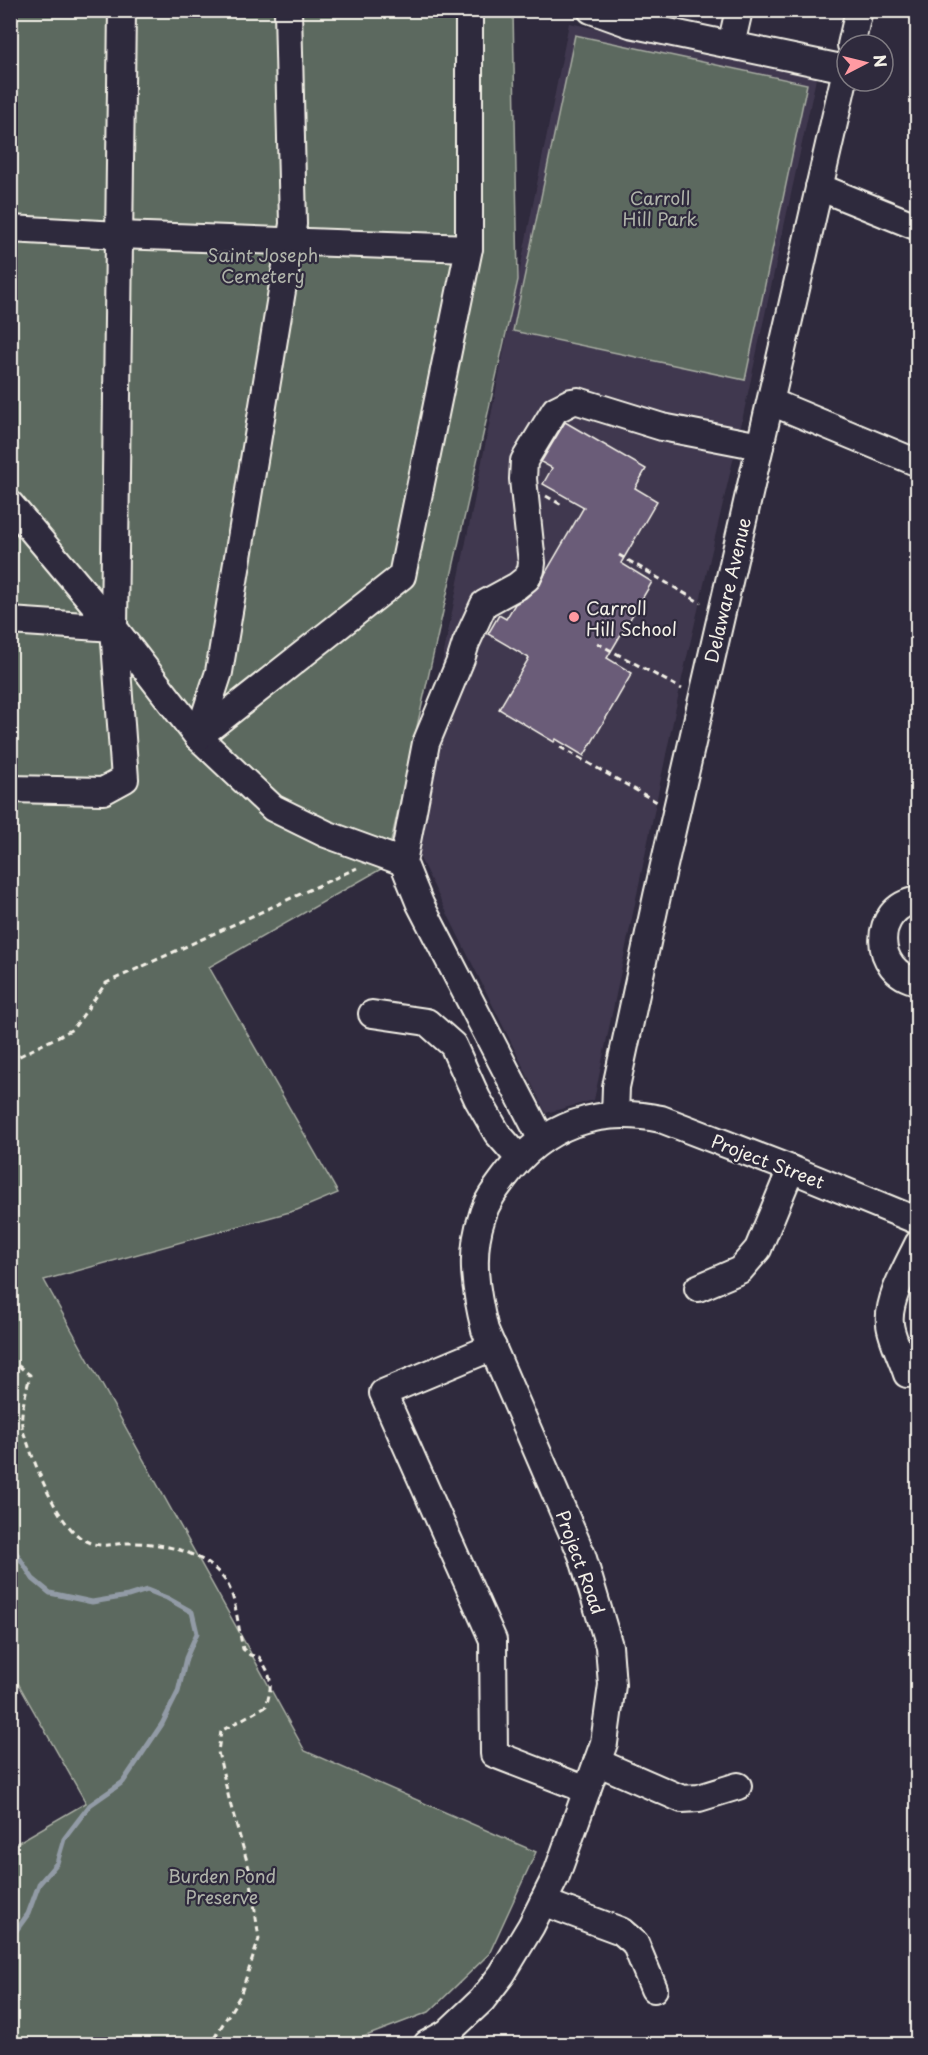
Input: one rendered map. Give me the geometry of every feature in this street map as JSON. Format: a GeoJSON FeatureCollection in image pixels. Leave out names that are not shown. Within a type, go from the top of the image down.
{"type":"FeatureCollection","features":[{"type":"Feature","properties":{"kind":"street"},"geometry":{"type":"LineString","coordinates":[[10,789],[103,791],[125,779],[114,628],[122,10]]}},
{"type":"Feature","properties":{"kind":"street"},"geometry":{"type":"LineString","coordinates":[[198,737],[219,672],[293,224],[288,10]]}},
{"type":"Feature","properties":{"kind":"street"},"geometry":{"type":"LineString","coordinates":[[198,737],[402,576],[469,248],[469,10]]}},
{"type":"Feature","properties":{"kind":"street"},"geometry":{"type":"LineString","coordinates":[[591,10],[630,24],[835,66]]}},
{"type":"Feature","properties":{"kind":"street"},"geometry":{"type":"LineString","coordinates":[[731,45],[739,10]]}},
{"type":"Feature","properties":{"kind":"street"},"geometry":{"type":"LineString","coordinates":[[854,33],[859,10]]}},
{"type":"Feature","properties":{"kind":"street","name":"Delaware Avenue"},"geometry":{"type":"LineString","coordinates":[[615,1115],[616,1087],[657,896],[841,93]]}},
{"type":"Feature","properties":{"kind":"street"},"geometry":{"type":"LineString","coordinates":[[819,187],[918,227]]}},
{"type":"Feature","properties":{"kind":"street"},"geometry":{"type":"LineString","coordinates":[[10,229],[119,236],[469,248]]}},
{"type":"Feature","properties":{"kind":"street"},"geometry":{"type":"LineString","coordinates":[[393,859],[426,743],[466,642],[484,604],[517,586],[531,570],[523,479],[524,461],[555,410],[571,402],[578,402],[662,428],[760,446]]}},
{"type":"Feature","properties":{"kind":"street"},"geometry":{"type":"LineString","coordinates":[[771,402],[918,463]]}},
{"type":"Feature","properties":{"kind":"street"},"geometry":{"type":"LineString","coordinates":[[10,504],[114,628],[198,737],[273,808],[326,834],[393,859],[420,904],[542,1140]]}},
{"type":"Feature","properties":{"kind":"street"},"geometry":{"type":"LineString","coordinates":[[10,621],[114,628]]}},
{"type":"Feature","properties":{"kind":"street"},"geometry":{"type":"LineString","coordinates":[[918,900],[899,907],[890,917],[884,929],[882,942],[885,956],[892,967],[902,976],[918,981]]}},
{"type":"Feature","properties":{"kind":"street"},"geometry":{"type":"LineString","coordinates":[[372,1014],[427,1022],[453,1045],[477,1098],[492,1124],[519,1158]]}},
{"type":"Feature","properties":{"kind":"street","name":"Project Road"},"geometry":{"type":"LineString","coordinates":[[444,2041],[482,2000],[502,1974],[543,1902],[555,1876],[604,1743],[612,1685],[609,1646],[582,1556],[485,1330],[476,1295],[474,1263],[476,1241],[481,1218],[490,1197],[519,1158],[542,1140],[577,1122],[615,1115]]}},
{"type":"Feature","properties":{"kind":"street","name":"Project Street"},"geometry":{"type":"LineString","coordinates":[[615,1115],[661,1119],[918,1221]]}},
{"type":"Feature","properties":{"kind":"street"},"geometry":{"type":"LineString","coordinates":[[698,1288],[740,1270],[758,1249],[791,1169]]}},
{"type":"Feature","properties":{"kind":"street"},"geometry":{"type":"LineString","coordinates":[[907,1374],[890,1324],[892,1304],[918,1244]]}},
{"type":"Feature","properties":{"kind":"street"},"geometry":{"type":"LineString","coordinates":[[493,1347],[384,1393],[493,1640],[494,1754],[587,1790]]}},
{"type":"Feature","properties":{"kind":"street"},"geometry":{"type":"LineString","coordinates":[[597,1762],[682,1799],[699,1798],[738,1786]]}},
{"type":"Feature","properties":{"kind":"street"},"geometry":{"type":"LineString","coordinates":[[543,1902],[621,1931],[635,1942],[654,1989]]}},
{"type":"Feature","properties":{"kind":"path"},"geometry":{"type":"LineString","coordinates":[[620,555],[703,603]]}},
{"type":"Feature","properties":{"kind":"path"},"geometry":{"type":"LineString","coordinates":[[597,643],[682,690]]}},
{"type":"Feature","properties":{"kind":"path"},"geometry":{"type":"LineString","coordinates":[[560,747],[657,802]]}},
{"type":"Feature","properties":{"kind":"path"},"geometry":{"type":"LineString","coordinates":[[10,1061],[73,1029],[106,983],[393,859]]}},
{"type":"Feature","properties":{"kind":"path"},"geometry":{"type":"LineString","coordinates":[[10,996],[15,1002],[10,1008]]}},
{"type":"Feature","properties":{"kind":"path"},"geometry":{"type":"LineString","coordinates":[[10,1359],[30,1376],[22,1425],[40,1478],[58,1511],[72,1529],[88,1542],[109,1546],[127,1542],[150,1543],[185,1552],[206,1562],[221,1575],[230,1588],[243,1649],[250,1655],[259,1657],[270,1672],[271,1692],[266,1706],[221,1731],[218,1752],[249,1868],[260,1939],[240,1996],[213,2040],[201,2044]]}},
{"type":"Feature","properties":{"kind":"shaded area","name":"Carroll Hill School"},"geometry":{"type":"Polygon","coordinates":[[[569,23],[817,74],[738,439],[682,678],[594,1100],[546,1113],[408,834],[569,23]]]}},
{"type":"Feature","properties":{"kind":"green space","name":"Saint Joseph Cemetery"},"geometry":{"type":"Polygon","coordinates":[[[11,11],[513,11],[518,280],[390,846],[381,869],[209,967],[338,1193],[297,1210],[44,1280],[305,1751],[536,1852],[489,1954],[429,2012],[345,2044],[11,2044],[10,1847],[86,1803],[10,1669],[11,11]]]}},
{"type":"Feature","properties":{"kind":"green space","name":"Carroll Hill Park"},"geometry":{"type":"Polygon","coordinates":[[[575,35],[807,84],[745,380],[513,331],[575,35]]]}},
{"type":"Feature","properties":{"kind":"building"},"geometry":{"type":"Polygon","coordinates":[[[565,422],[646,469],[635,488],[657,501],[621,563],[652,582],[607,658],[632,673],[584,756],[556,739],[554,742],[499,709],[529,658],[488,634],[499,615],[506,619],[515,604],[526,598],[540,585],[584,507],[543,484],[552,468],[541,462],[565,422]]]}},
{"type":"Feature","properties":{"kind":"waterway"},"geometry":{"type":"LineString","coordinates":[[10,1543],[33,1579],[50,1593],[92,1602],[128,1596],[147,1590],[192,1612],[197,1633],[186,1658],[178,1692],[162,1724],[123,1782],[90,1805],[64,1839],[57,1863],[39,1884],[28,1914],[10,1939]]}},
{"type":"Feature","properties":{"kind":"place","name":"Carroll Hill School"},"geometry":{"type":"Point","coordinates":[574,617]}},
{"type":"Feature","properties":{"kind":"park label","name":"Burden Pond Preserve"},"geometry":{"type":"Point","coordinates":[222,1885]}}]}
